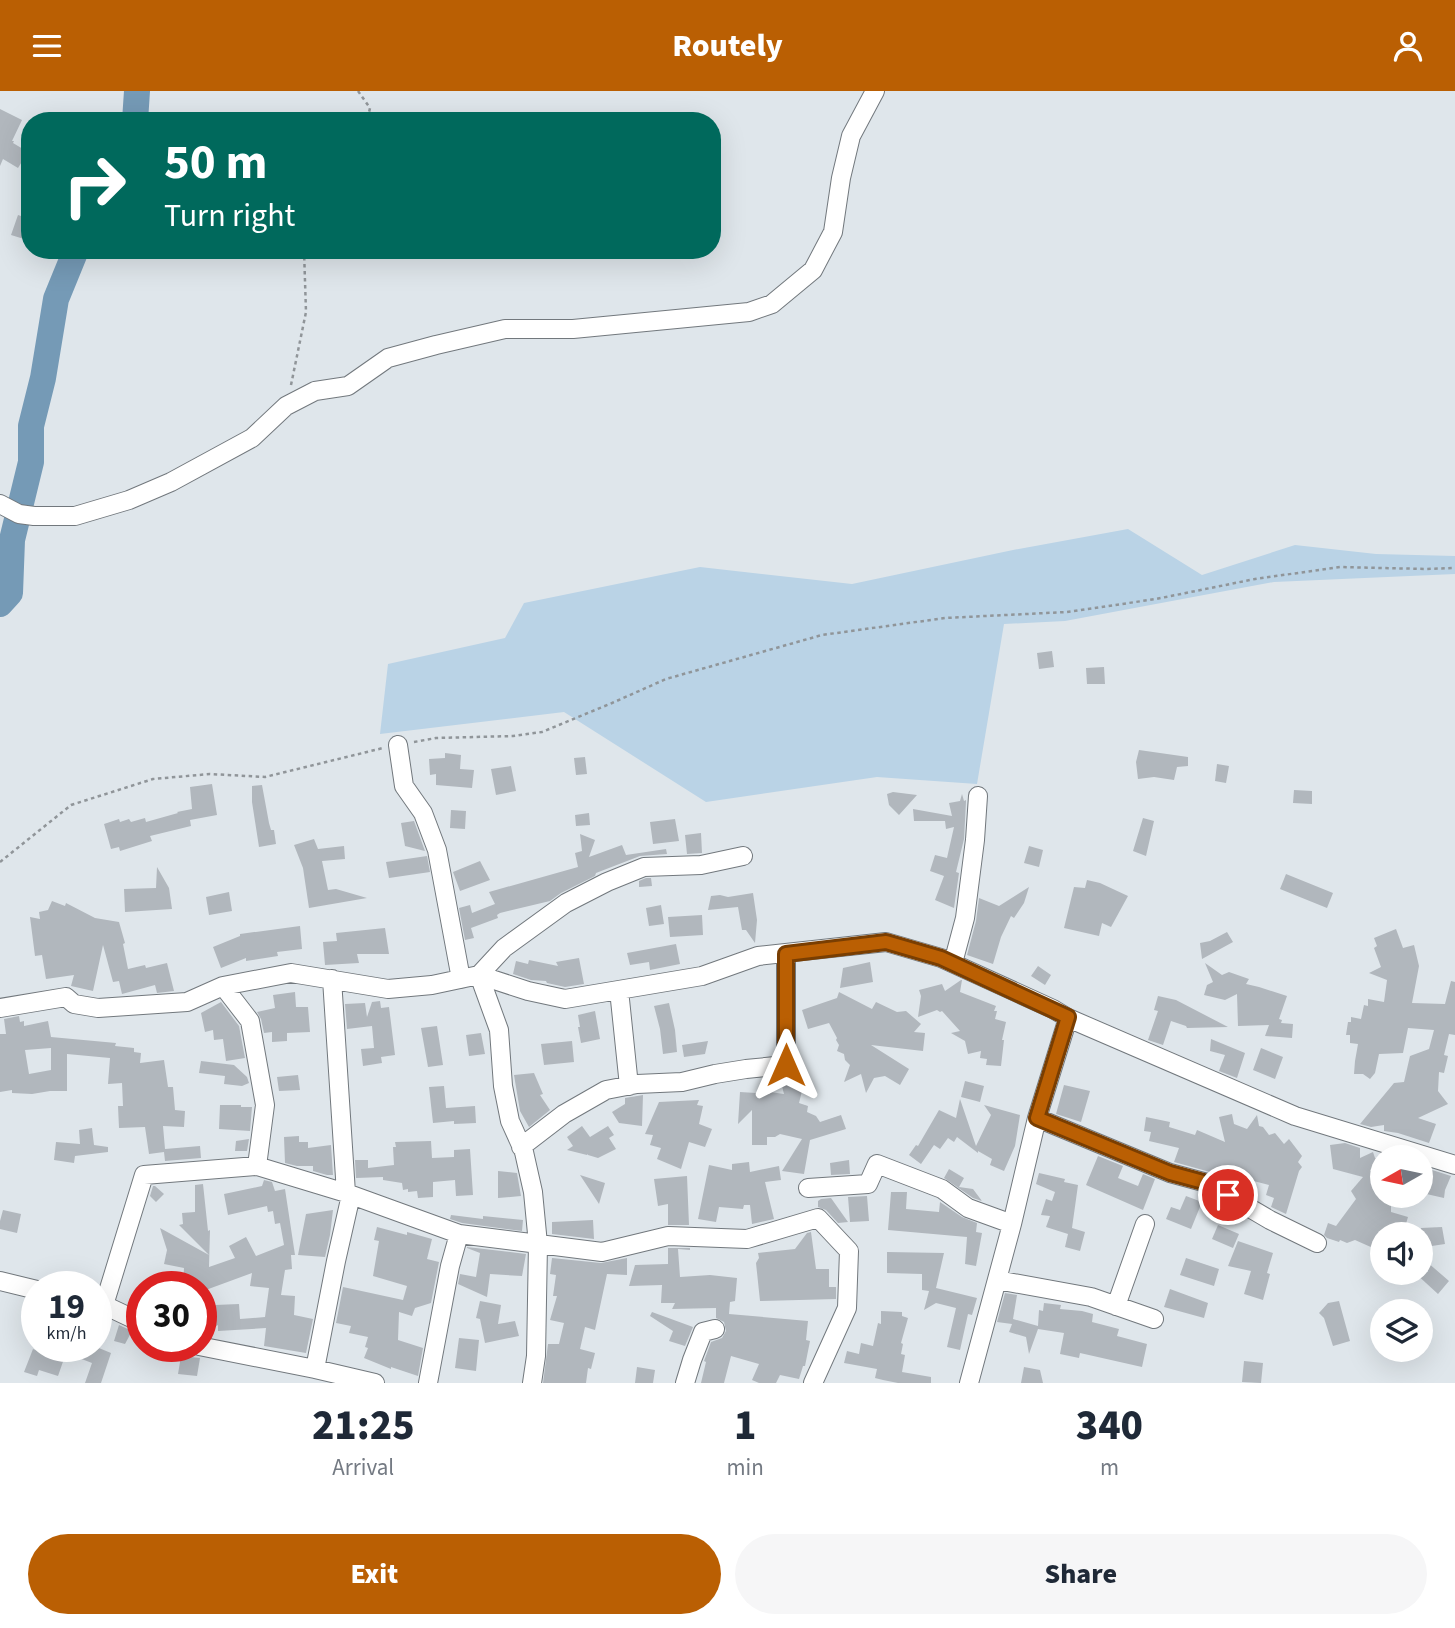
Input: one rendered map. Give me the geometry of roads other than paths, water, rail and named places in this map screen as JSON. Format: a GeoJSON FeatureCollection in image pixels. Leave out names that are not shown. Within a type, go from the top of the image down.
{"type":"FeatureCollection","features":[{"type":"Feature","properties":{"kind":"street"},"geometry":{"type":"LineString","coordinates":[[0,504],[19,514],[75,516],[129,500],[171,482],[252,438],[286,406],[315,391],[348,386],[388,358],[436,345],[505,329],[573,329],[749,312],[772,304],[813,270],[833,232],[841,178],[851,137],[875,91]]}},
{"type":"Feature","properties":{"kind":"street"},"geometry":{"type":"LineString","coordinates":[[398,745],[404,786],[423,813],[437,850],[470,977],[499,1031],[503,1086],[510,1121],[521,1147],[533,1192],[538,1244],[536,1356],[532,1383]]}},
{"type":"Feature","properties":{"kind":"street"},"geometry":{"type":"LineString","coordinates":[[953,963],[965,918],[978,796]]}},
{"type":"Feature","properties":{"kind":"street"},"geometry":{"type":"LineString","coordinates":[[470,977],[504,948],[566,903],[607,882],[644,867],[701,865],[743,856]]}},
{"type":"Feature","properties":{"kind":"street"},"geometry":{"type":"LineString","coordinates":[[0,1008],[66,997],[74,1004],[98,1008],[187,1002],[223,986],[291,973],[388,989],[432,985],[470,977],[565,999],[702,976],[758,956],[886,942],[953,963],[1068,1017],[1295,1116],[1455,1165]]}},
{"type":"Feature","properties":{"kind":"street"},"geometry":{"type":"LineString","coordinates":[[521,1147],[564,1114],[606,1090],[786,1065],[786,954]]}},
{"type":"Feature","properties":{"kind":"street"},"geometry":{"type":"LineString","coordinates":[[315,1369],[349,1194],[332,979]]}},
{"type":"Feature","properties":{"kind":"street"},"geometry":{"type":"LineString","coordinates":[[223,986],[250,1021],[265,1105],[257,1166]]}},
{"type":"Feature","properties":{"kind":"street"},"geometry":{"type":"LineString","coordinates":[[619,990],[629,1086]]}},
{"type":"Feature","properties":{"kind":"street"},"geometry":{"type":"LineString","coordinates":[[969,1383],[1012,1224],[1037,1118],[1068,1017]]}},
{"type":"Feature","properties":{"kind":"street"},"geometry":{"type":"LineString","coordinates":[[1037,1118],[1170,1173],[1207,1183],[1270,1220],[1317,1243]]}},
{"type":"Feature","properties":{"kind":"street"},"geometry":{"type":"LineString","coordinates":[[813,1383],[847,1308],[849,1251],[818,1218],[805,1183],[868,1185],[877,1164],[943,1189],[968,1208],[1012,1224]]}},
{"type":"Feature","properties":{"kind":"street"},"geometry":{"type":"LineString","coordinates":[[111,1271],[144,1175],[257,1166],[349,1194],[459,1234],[603,1252],[668,1236],[747,1239],[818,1218]]}},
{"type":"Feature","properties":{"kind":"street"},"geometry":{"type":"LineString","coordinates":[[1116,1306],[1145,1224]]}},
{"type":"Feature","properties":{"kind":"street"},"geometry":{"type":"LineString","coordinates":[[428,1383],[450,1266],[459,1234]]}},
{"type":"Feature","properties":{"kind":"street"},"geometry":{"type":"LineString","coordinates":[[997,1280],[1091,1297],[1154,1319]]}},
{"type":"Feature","properties":{"kind":"street"},"geometry":{"type":"LineString","coordinates":[[0,1282],[21,1287]]}},
{"type":"Feature","properties":{"kind":"street"},"geometry":{"type":"LineString","coordinates":[[685,1383],[704,1332],[715,1329]]}},
{"type":"Feature","properties":{"kind":"street"},"geometry":{"type":"LineString","coordinates":[[217,1350],[375,1383]]}},
{"type":"Feature","properties":{"kind":"waterway"},"geometry":{"type":"LineString","coordinates":[[136,112],[137,91]]}},
{"type":"Feature","properties":{"kind":"waterway"},"geometry":{"type":"LineString","coordinates":[[0,604],[10,593],[12,540],[31,462],[31,426],[43,378],[56,299],[72,259]]}}]}
